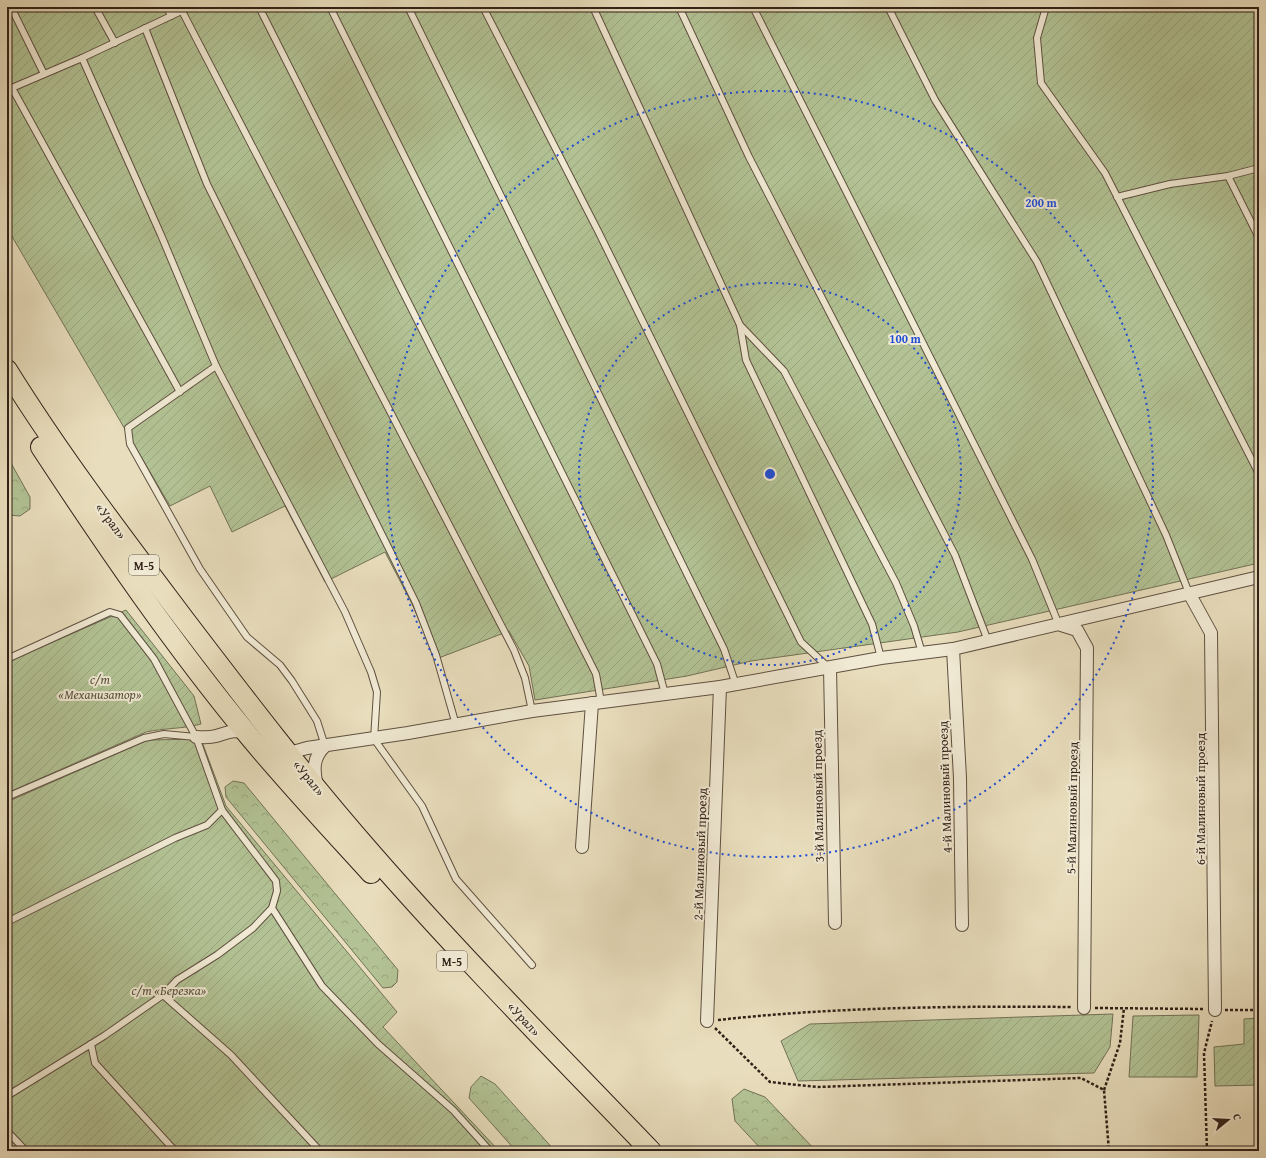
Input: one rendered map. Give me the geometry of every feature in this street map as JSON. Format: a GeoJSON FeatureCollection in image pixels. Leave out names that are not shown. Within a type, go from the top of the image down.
{"type":"FeatureCollection","features":[{"type":"Feature","properties":{"kind":"highway","name":"«Урал»"},"geometry":{"type":"LineString","coordinates":[[7,370],[36,416],[94,499],[270,730],[282,760],[410,915],[633,1151]]}},
{"type":"Feature","properties":{"kind":"highway","name":"«Урал»"},"geometry":{"type":"LineString","coordinates":[[7,395],[123,570],[248,735],[282,760],[321,793],[414,900],[651,1151]]}},
{"type":"Feature","properties":{"kind":"street"},"geometry":{"type":"LineString","coordinates":[[282,760],[300,750],[456,725],[532,711],[736,685],[881,658],[953,649],[1259,577]]}},
{"type":"Feature","properties":{"kind":"street","name":"6-й Малиновый проезд"},"geometry":{"type":"LineString","coordinates":[[1189,593],[1211,633],[1215,1010]]}},
{"type":"Feature","properties":{"kind":"street","name":"5-й Малиновый проезд"},"geometry":{"type":"LineString","coordinates":[[1059,625],[1077,630],[1087,648],[1084,1008]]}},
{"type":"Feature","properties":{"kind":"street","name":"4-й Малиновый проезд"},"geometry":{"type":"LineString","coordinates":[[953,649],[960,778],[962,925]]}},
{"type":"Feature","properties":{"kind":"street","name":"3-й Малиновый проезд"},"geometry":{"type":"LineString","coordinates":[[830,668],[835,923]]}},
{"type":"Feature","properties":{"kind":"street","name":"2-й Малиновый проезд"},"geometry":{"type":"LineString","coordinates":[[707,1021],[720,687]]}},
{"type":"Feature","properties":{"kind":"street"},"geometry":{"type":"LineString","coordinates":[[582,847],[596,703]]}},
{"type":"Feature","properties":{"kind":"street"},"geometry":{"type":"LineString","coordinates":[[222,734],[229,728],[231,720],[226,707]]}},
{"type":"Feature","properties":{"kind":"street"},"geometry":{"type":"LineString","coordinates":[[270,730],[291,743],[321,747]]}},
{"type":"Feature","properties":{"kind":"street"},"geometry":{"type":"LineString","coordinates":[[196,737],[211,737],[236,731],[248,735]]}},
{"type":"Feature","properties":{"kind":"street"},"geometry":{"type":"LineString","coordinates":[[321,747],[314,764],[315,777],[321,793]]}},
{"type":"Feature","properties":{"kind":"lane"},"geometry":{"type":"LineString","coordinates":[[11,7],[44,74]]}},
{"type":"Feature","properties":{"kind":"lane"},"geometry":{"type":"LineString","coordinates":[[95,7],[115,42]]}},
{"type":"Feature","properties":{"kind":"lane"},"geometry":{"type":"LineString","coordinates":[[167,7],[172,16]]}},
{"type":"Feature","properties":{"kind":"lane"},"geometry":{"type":"LineString","coordinates":[[180,392],[9,89],[82,58],[190,7]]}},
{"type":"Feature","properties":{"kind":"lane"},"geometry":{"type":"LineString","coordinates":[[258,7],[596,674],[596,703]]}},
{"type":"Feature","properties":{"kind":"lane"},"geometry":{"type":"LineString","coordinates":[[330,7],[657,664],[665,694]]}},
{"type":"Feature","properties":{"kind":"lane"},"geometry":{"type":"LineString","coordinates":[[408,7],[724,649],[736,685]]}},
{"type":"Feature","properties":{"kind":"lane"},"geometry":{"type":"LineString","coordinates":[[483,7],[598,231],[801,642],[830,668]]}},
{"type":"Feature","properties":{"kind":"lane"},"geometry":{"type":"LineString","coordinates":[[593,7],[740,325],[746,360],[872,624],[881,658]]}},
{"type":"Feature","properties":{"kind":"lane"},"geometry":{"type":"LineString","coordinates":[[678,7],[749,157],[955,555],[988,641]]}},
{"type":"Feature","properties":{"kind":"lane"},"geometry":{"type":"LineString","coordinates":[[753,7],[1032,559],[1059,625]]}},
{"type":"Feature","properties":{"kind":"lane"},"geometry":{"type":"LineString","coordinates":[[888,7],[935,100],[1038,262],[1166,535],[1189,593]]}},
{"type":"Feature","properties":{"kind":"lane"},"geometry":{"type":"LineString","coordinates":[[1046,7],[1037,38],[1041,83],[1105,172],[1259,474]]}},
{"type":"Feature","properties":{"kind":"lane"},"geometry":{"type":"LineString","coordinates":[[1256,7],[1259,13]]}},
{"type":"Feature","properties":{"kind":"lane"},"geometry":{"type":"LineString","coordinates":[[182,10],[514,650],[524,678],[532,711]]}},
{"type":"Feature","properties":{"kind":"lane"},"geometry":{"type":"LineString","coordinates":[[145,28],[207,184],[416,603],[436,655],[456,725]]}},
{"type":"Feature","properties":{"kind":"lane"},"geometry":{"type":"LineString","coordinates":[[82,58],[161,235],[216,366],[345,612],[371,672],[377,692],[374,738],[422,806],[456,878],[532,966]]}},
{"type":"Feature","properties":{"kind":"lane"},"geometry":{"type":"LineString","coordinates":[[1117,196],[1170,184],[1228,176],[1259,168]]}},
{"type":"Feature","properties":{"kind":"lane"},"geometry":{"type":"LineString","coordinates":[[1228,176],[1259,238]]}},
{"type":"Feature","properties":{"kind":"lane"},"geometry":{"type":"LineString","coordinates":[[740,325],[784,371],[896,584],[914,626],[922,653]]}},
{"type":"Feature","properties":{"kind":"lane"},"geometry":{"type":"LineString","coordinates":[[216,366],[128,428],[130,444],[200,569],[247,637],[280,665],[292,681],[317,721],[321,747]]}},
{"type":"Feature","properties":{"kind":"lane"},"geometry":{"type":"LineString","coordinates":[[7,659],[110,612],[116,612],[154,659],[196,737],[222,810],[276,881],[277,891],[272,908],[253,928],[218,955],[177,980],[163,995],[91,1044],[7,1096]]}},
{"type":"Feature","properties":{"kind":"lane"},"geometry":{"type":"LineString","coordinates":[[7,797],[144,738],[164,734],[196,737]]}},
{"type":"Feature","properties":{"kind":"lane"},"geometry":{"type":"LineString","coordinates":[[7,922],[175,838],[207,825],[222,810]]}},
{"type":"Feature","properties":{"kind":"lane"},"geometry":{"type":"LineString","coordinates":[[272,908],[322,986],[378,1044],[453,1110],[490,1151]]}},
{"type":"Feature","properties":{"kind":"lane"},"geometry":{"type":"LineString","coordinates":[[163,995],[231,1055],[320,1151]]}},
{"type":"Feature","properties":{"kind":"lane"},"geometry":{"type":"LineString","coordinates":[[91,1044],[95,1063],[175,1151]]}},
{"type":"Feature","properties":{"kind":"lane"},"geometry":{"type":"LineString","coordinates":[[7,1131],[26,1151]]}},
{"type":"Feature","properties":{"kind":"path"},"geometry":{"type":"LineString","coordinates":[[707,1021],[769,1014],[961,1006],[1259,1010]]}},
{"type":"Feature","properties":{"kind":"path"},"geometry":{"type":"LineString","coordinates":[[1109,1151],[1104,1090],[1120,1043],[1124,1008]]}},
{"type":"Feature","properties":{"kind":"path"},"geometry":{"type":"LineString","coordinates":[[1207,1151],[1204,1053],[1215,1010]]}},
{"type":"Feature","properties":{"kind":"path"},"geometry":{"type":"LineString","coordinates":[[707,1021],[770,1082],[817,1087],[1082,1078],[1104,1090]]}},
{"type":"Feature","properties":{"kind":"green space"},"geometry":{"type":"Polygon","coordinates":[[[7,7],[1259,7],[1259,563],[958,632],[751,661],[687,676],[535,700],[529,666],[509,631],[436,659],[412,604],[385,552],[325,582],[285,506],[232,532],[210,486],[170,506],[7,228],[7,7]]]}},
{"type":"Feature","properties":{"kind":"green space"},"geometry":{"type":"Polygon","coordinates":[[[7,456],[30,497],[30,509],[20,516],[8,515],[7,513],[7,456]]]}},
{"type":"Feature","properties":{"kind":"green space","name":"с/т «Механизатор»"},"geometry":{"type":"Polygon","coordinates":[[[126,610],[194,696],[201,724],[146,732],[7,793],[7,662],[126,610]]]}},
{"type":"Feature","properties":{"kind":"green space","name":"с/т «Березка»"},"geometry":{"type":"Polygon","coordinates":[[[201,739],[226,806],[397,1012],[383,1027],[499,1151],[7,1151],[7,802],[148,740],[201,739]]]}},
{"type":"Feature","properties":{"kind":"green space"},"geometry":{"type":"Polygon","coordinates":[[[233,781],[244,783],[398,970],[397,982],[392,987],[383,988],[226,797],[225,787],[233,781]]]}},
{"type":"Feature","properties":{"kind":"green space"},"geometry":{"type":"Polygon","coordinates":[[[1113,1014],[1110,1047],[1094,1073],[798,1081],[781,1041],[810,1024],[1113,1014]]]}},
{"type":"Feature","properties":{"kind":"green space"},"geometry":{"type":"Polygon","coordinates":[[[1199,1015],[1197,1077],[1129,1077],[1133,1016],[1199,1015]]]}},
{"type":"Feature","properties":{"kind":"green space"},"geometry":{"type":"Polygon","coordinates":[[[1259,1018],[1259,1085],[1215,1086],[1214,1047],[1244,1044],[1244,1019],[1259,1018]]]}},
{"type":"Feature","properties":{"kind":"green space"},"geometry":{"type":"Polygon","coordinates":[[[481,1076],[495,1084],[555,1151],[516,1151],[469,1098],[471,1087],[481,1076]]]}},
{"type":"Feature","properties":{"kind":"green space"},"geometry":{"type":"Polygon","coordinates":[[[744,1089],[765,1097],[816,1151],[763,1151],[735,1121],[732,1099],[744,1089]]]}}]}
